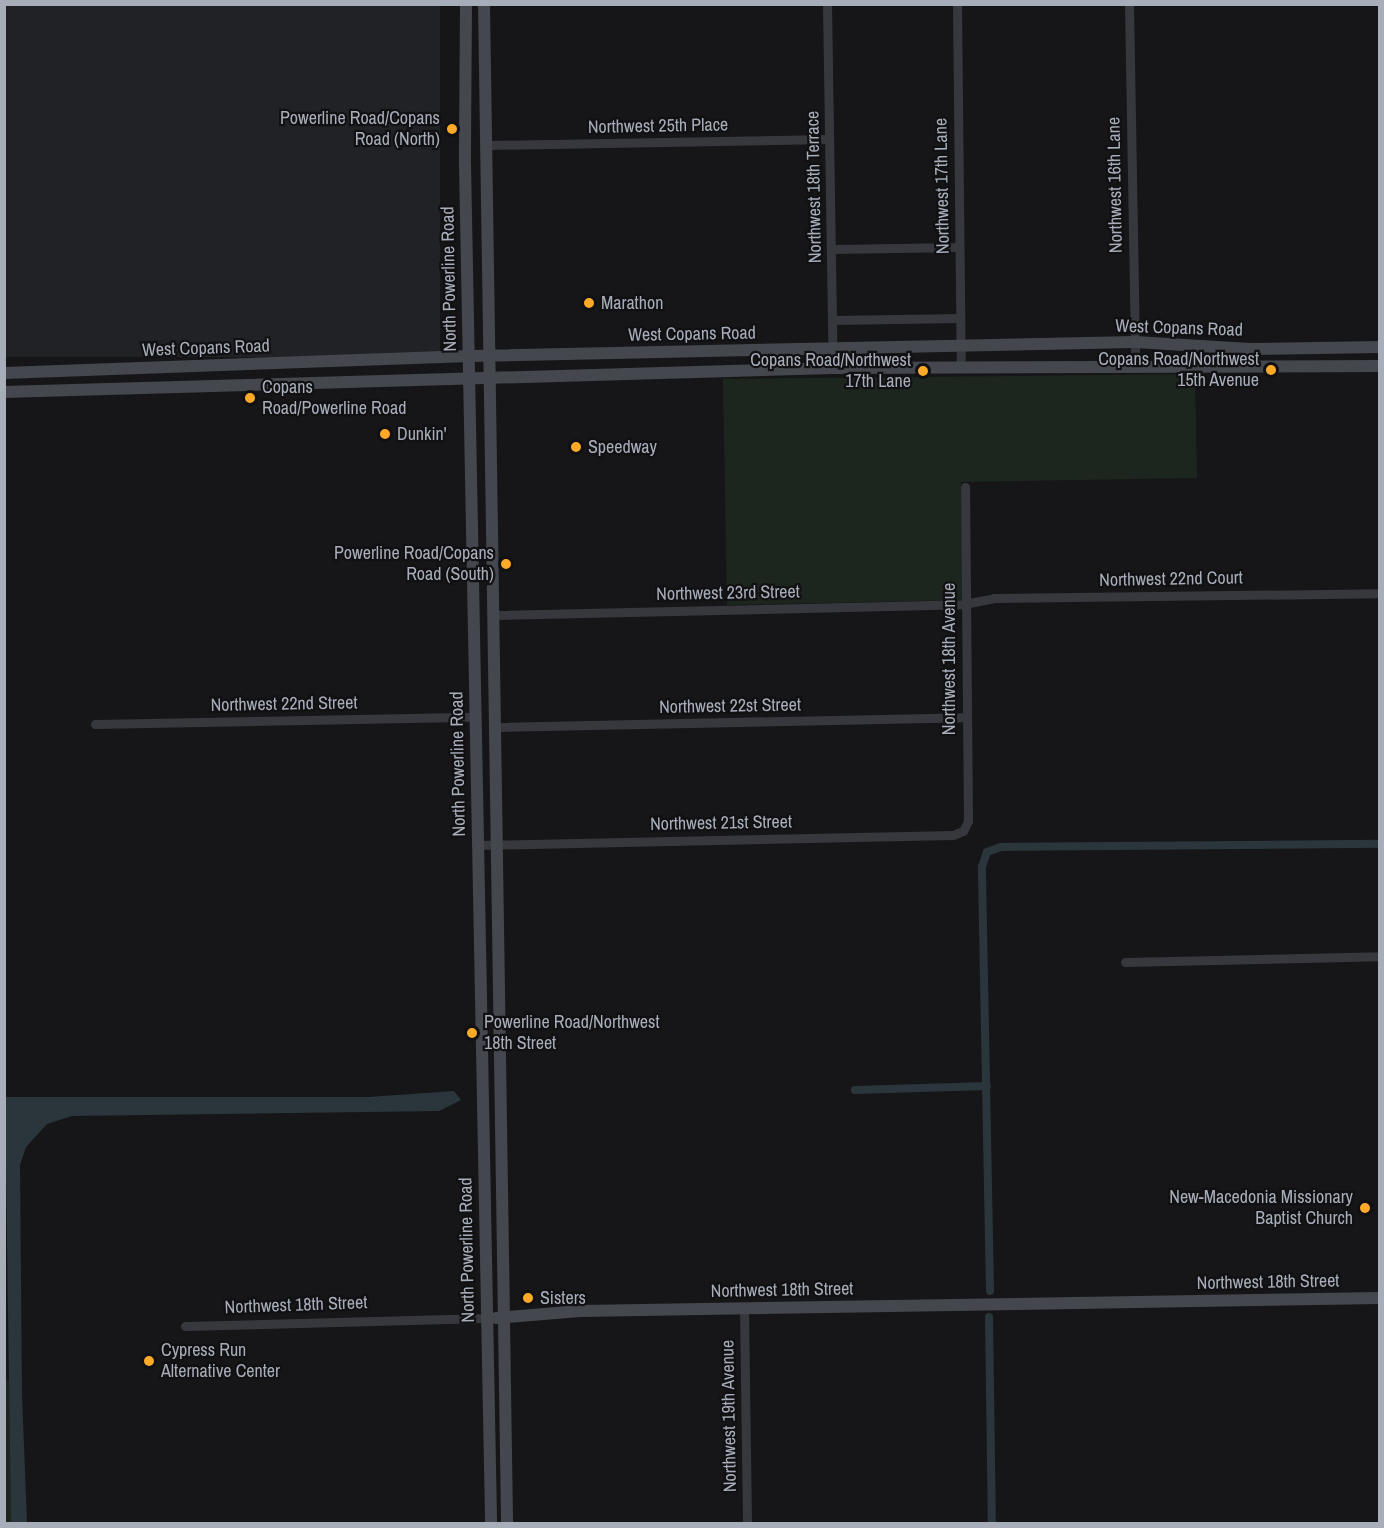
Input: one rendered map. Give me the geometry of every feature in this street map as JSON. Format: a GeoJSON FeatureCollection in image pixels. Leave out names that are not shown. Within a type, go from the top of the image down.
{"type":"FeatureCollection","features":[{"type":"Feature","properties":{"kind":"main road","name":"North Powerline Road"},"geometry":{"type":"LineString","coordinates":[[484,4],[507,1524]]}},
{"type":"Feature","properties":{"kind":"main road","name":"North Powerline Road"},"geometry":{"type":"LineString","coordinates":[[466,6],[470,356],[468,378],[491,1524]]}},
{"type":"Feature","properties":{"kind":"main road"},"geometry":{"type":"LineString","coordinates":[[466,6],[473,34],[485,50]]}},
{"type":"Feature","properties":{"kind":"main road","name":"West Copans Road"},"geometry":{"type":"LineString","coordinates":[[4,373],[470,356],[1135,342],[1250,349],[1380,347]]}},
{"type":"Feature","properties":{"kind":"main road","name":"West Copans Road"},"geometry":{"type":"LineString","coordinates":[[4,392],[833,368],[1135,365],[1380,366]]}},
{"type":"Feature","properties":{"kind":"main road"},"geometry":{"type":"LineString","coordinates":[[473,615],[484,621],[494,637]]}},
{"type":"Feature","properties":{"kind":"main road"},"geometry":{"type":"LineString","coordinates":[[482,1066],[492,1077],[492,1122],[501,1132]]}},
{"type":"Feature","properties":{"kind":"main road","name":"Northwest 18th Street"},"geometry":{"type":"LineString","coordinates":[[486,1318],[580,1311],[1380,1298]]}},
{"type":"Feature","properties":{"kind":"street","name":"Northwest 18th Terrace"},"geometry":{"type":"LineString","coordinates":[[828,4],[833,368]]}},
{"type":"Feature","properties":{"kind":"street","name":"Northwest 17th Lane"},"geometry":{"type":"LineString","coordinates":[[957,4],[961,366]]}},
{"type":"Feature","properties":{"kind":"street","name":"Northwest 16th Lane"},"geometry":{"type":"LineString","coordinates":[[1129,4],[1135,365]]}},
{"type":"Feature","properties":{"kind":"street","name":"Northwest 25th Place"},"geometry":{"type":"LineString","coordinates":[[487,146],[829,139]]}},
{"type":"Feature","properties":{"kind":"street"},"geometry":{"type":"LineString","coordinates":[[833,249],[959,247]]}},
{"type":"Feature","properties":{"kind":"street"},"geometry":{"type":"LineString","coordinates":[[833,320],[960,318]]}},
{"type":"Feature","properties":{"kind":"street","name":"Northwest 18th Avenue"},"geometry":{"type":"LineString","coordinates":[[963,831],[968,821],[965,717],[965,487]]}},
{"type":"Feature","properties":{"kind":"street","name":"Northwest 22nd Court"},"geometry":{"type":"LineString","coordinates":[[964,604],[994,598],[1380,593]]}},
{"type":"Feature","properties":{"kind":"street","name":"Northwest 23rd Street"},"geometry":{"type":"LineString","coordinates":[[494,615],[964,604]]}},
{"type":"Feature","properties":{"kind":"street","name":"Northwest 22nd Street"},"geometry":{"type":"LineString","coordinates":[[95,724],[474,717]]}},
{"type":"Feature","properties":{"kind":"street","name":"Northwest 22st Street"},"geometry":{"type":"LineString","coordinates":[[495,727],[965,717]]}},
{"type":"Feature","properties":{"kind":"street","name":"Northwest 21st Street"},"geometry":{"type":"LineString","coordinates":[[478,845],[953,835],[963,831]]}},
{"type":"Feature","properties":{"kind":"street"},"geometry":{"type":"LineString","coordinates":[[1125,962],[1380,956]]}},
{"type":"Feature","properties":{"kind":"street","name":"Northwest 19th Avenue"},"geometry":{"type":"LineString","coordinates":[[744,1308],[747,1524]]}},
{"type":"Feature","properties":{"kind":"street","name":"Northwest 18th Street"},"geometry":{"type":"LineString","coordinates":[[185,1326],[486,1318]]}},
{"type":"Feature","properties":{"kind":"shaded area"},"geometry":{"type":"Polygon","coordinates":[[[4,5],[440,5],[440,357],[4,357],[4,5]]]}},
{"type":"Feature","properties":{"kind":"shaded area"},"geometry":{"type":"Polygon","coordinates":[[[1195,374],[1197,478],[961,482],[963,600],[727,605],[723,379],[1195,374]]]}},
{"type":"Feature","properties":{"kind":"shaded area"},"geometry":{"type":"Polygon","coordinates":[[[454,1091],[461,1100],[439,1111],[72,1116],[47,1124],[26,1147],[20,1165],[22,1394],[27,1523],[11,1523],[5,1097],[369,1097],[454,1091]]]}},
{"type":"Feature","properties":{"kind":"shaded area"},"geometry":{"type":"Polygon","coordinates":[[[9,1380],[11,1523],[5,1524],[4,1381],[9,1380]]]}},
{"type":"Feature","properties":{"kind":"waterway"},"geometry":{"type":"LineString","coordinates":[[990,1291],[982,867],[987,852],[1001,847],[1380,844]]}},
{"type":"Feature","properties":{"kind":"waterway"},"geometry":{"type":"LineString","coordinates":[[855,1090],[987,1086]]}},
{"type":"Feature","properties":{"kind":"waterway"},"geometry":{"type":"LineString","coordinates":[[989,1317],[992,1524]]}},
{"type":"Feature","properties":{"kind":"place","name":"Powerline Road/Copans Road (North)"},"geometry":{"type":"Point","coordinates":[452,129]}},
{"type":"Feature","properties":{"kind":"place","name":"Marathon"},"geometry":{"type":"Point","coordinates":[589,303]}},
{"type":"Feature","properties":{"kind":"place","name":"Copans Road/Northwest 15th Avenue"},"geometry":{"type":"Point","coordinates":[1271,370]}},
{"type":"Feature","properties":{"kind":"place","name":"Copans Road/Northwest 17th Lane"},"geometry":{"type":"Point","coordinates":[923,371]}},
{"type":"Feature","properties":{"kind":"place","name":"Copans Road/Powerline Road"},"geometry":{"type":"Point","coordinates":[250,398]}},
{"type":"Feature","properties":{"kind":"place","name":"Dunkin'"},"geometry":{"type":"Point","coordinates":[385,434]}},
{"type":"Feature","properties":{"kind":"place","name":"Speedway"},"geometry":{"type":"Point","coordinates":[576,447]}},
{"type":"Feature","properties":{"kind":"place","name":"Powerline Road/Copans Road (South)"},"geometry":{"type":"Point","coordinates":[506,564]}},
{"type":"Feature","properties":{"kind":"place","name":"Powerline Road/Northwest 18th Street"},"geometry":{"type":"Point","coordinates":[472,1033]}},
{"type":"Feature","properties":{"kind":"place","name":"New-Macedonia Missionary Baptist Church"},"geometry":{"type":"Point","coordinates":[1365,1208]}},
{"type":"Feature","properties":{"kind":"place","name":"Sisters"},"geometry":{"type":"Point","coordinates":[528,1298]}},
{"type":"Feature","properties":{"kind":"place","name":"Cypress Run Alternative Center"},"geometry":{"type":"Point","coordinates":[149,1361]}}]}
